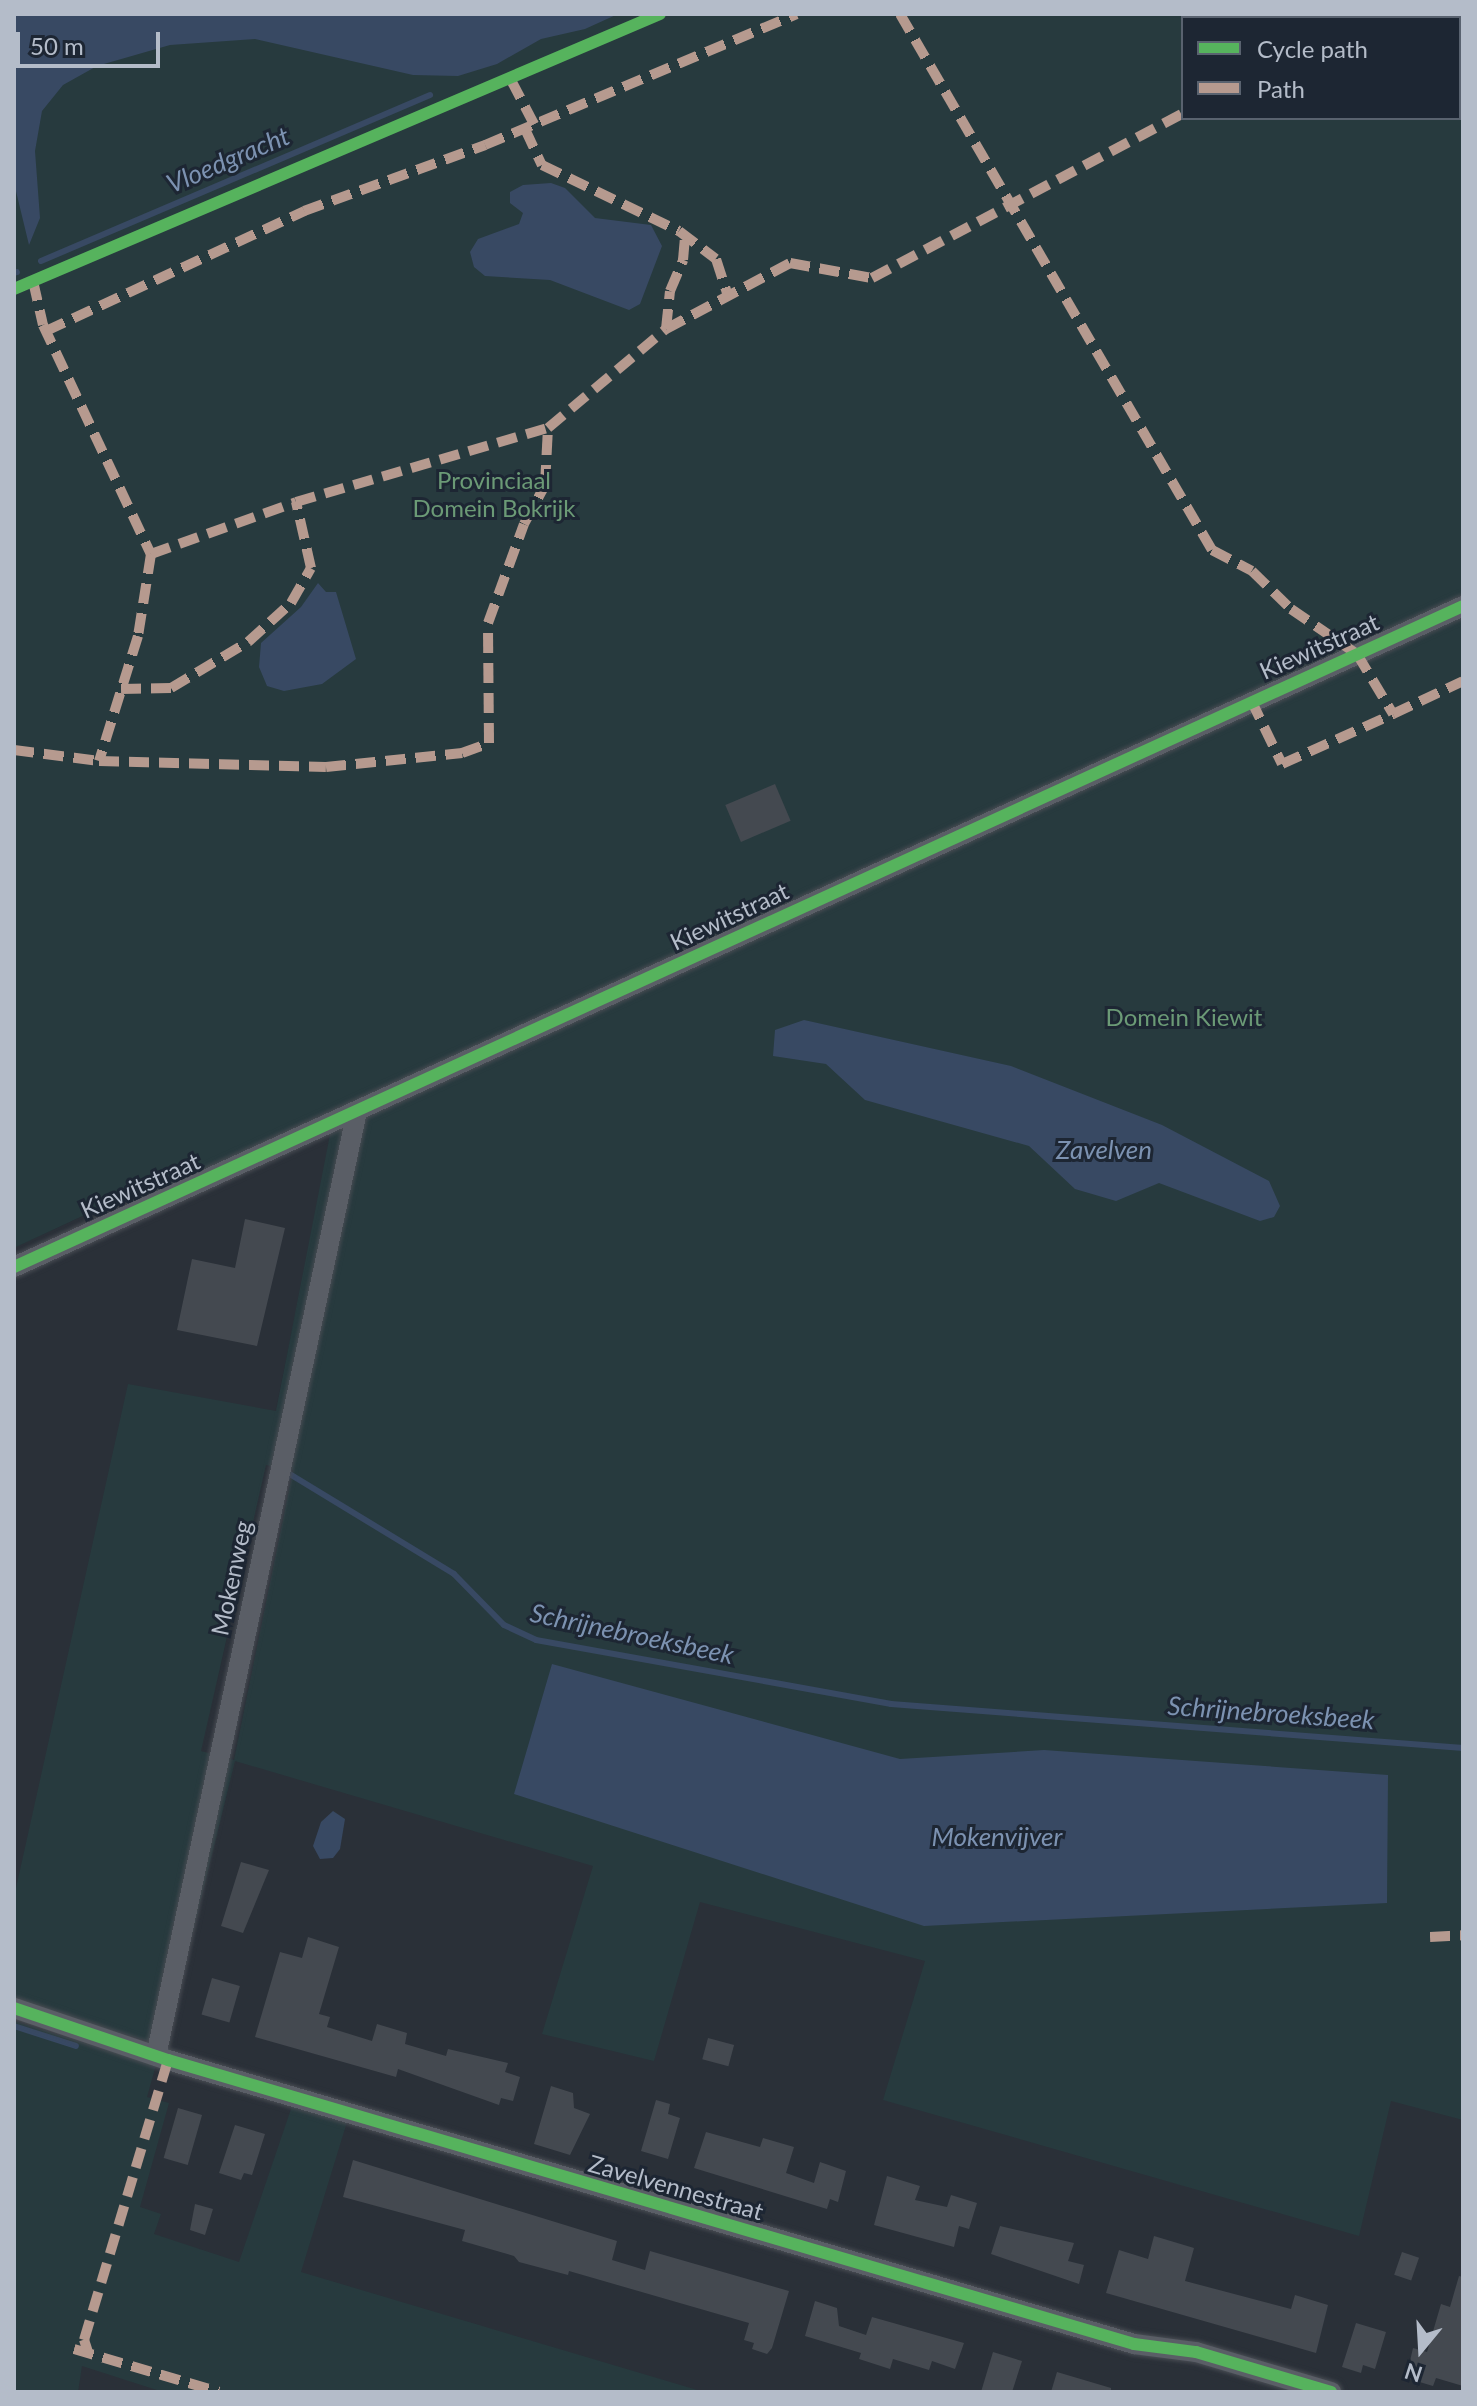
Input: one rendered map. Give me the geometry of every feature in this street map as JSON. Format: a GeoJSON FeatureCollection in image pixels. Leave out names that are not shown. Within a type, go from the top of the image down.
{"type":"FeatureCollection","features":[{"type":"Feature","properties":{"kind":"street","name":"Kiewitstraat"},"geometry":{"type":"LineString","coordinates":[[14,1267],[1463,606]]}},
{"type":"Feature","properties":{"kind":"street","name":"Mokenweg"},"geometry":{"type":"LineString","coordinates":[[156,2056],[357,1111]]}},
{"type":"Feature","properties":{"kind":"street","name":"Zavelvennestraat"},"geometry":{"type":"LineString","coordinates":[[14,2008],[156,2056],[1134,2344],[1196,2352],[1331,2392]]}},
{"type":"Feature","properties":{"kind":"green space"},"geometry":{"type":"Polygon","coordinates":[[[14,14],[1463,14],[1463,2120],[1391,2101],[1359,2236],[883,2100],[925,1961],[700,1902],[654,2061],[542,2034],[593,1866],[235,1761],[165,2046],[14,2002],[14,1897],[128,1384],[276,1411],[334,1114],[142,1202],[136,1191],[14,1248],[14,14]],[[266,1465],[201,1751],[234,1760],[293,1470],[266,1465]]]}},
{"type":"Feature","properties":{"kind":"green space"},"geometry":{"type":"Polygon","coordinates":[[[14,2021],[156,2065],[147,2097],[169,2103],[140,2207],[161,2214],[154,2234],[239,2262],[292,2106],[347,2122],[301,2272],[704,2392],[163,2392],[82,2366],[78,2392],[14,2392],[14,2021]]]}},
{"type":"Feature","properties":{"kind":"water"},"geometry":{"type":"Polygon","coordinates":[[[14,14],[618,14],[585,29],[541,39],[497,64],[458,76],[413,75],[255,39],[170,45],[97,66],[63,85],[42,111],[35,151],[40,218],[29,245],[14,183],[14,14]]]}},
{"type":"Feature","properties":{"kind":"water"},"geometry":{"type":"Polygon","coordinates":[[[551,183],[565,188],[595,218],[651,225],[662,246],[640,304],[629,310],[550,280],[485,276],[474,267],[470,252],[478,239],[519,224],[523,213],[510,203],[510,192],[523,185],[551,183]]]}},
{"type":"Feature","properties":{"kind":"water"},"geometry":{"type":"Polygon","coordinates":[[[318,583],[326,592],[336,592],[356,659],[322,684],[284,691],[267,686],[259,667],[261,643],[301,607],[318,583]]]}},
{"type":"Feature","properties":{"kind":"water","name":"Zavelven"},"geometry":{"type":"Polygon","coordinates":[[[804,1020],[1011,1066],[1162,1125],[1269,1181],[1280,1206],[1274,1217],[1260,1221],[1159,1183],[1116,1201],[1075,1189],[1029,1146],[865,1100],[826,1064],[773,1056],[775,1030],[804,1020]]]}},
{"type":"Feature","properties":{"kind":"water","name":"Mokenvijver"},"geometry":{"type":"Polygon","coordinates":[[[552,1664],[900,1759],[1044,1750],[1388,1775],[1387,1903],[924,1926],[514,1794],[552,1664]]]}},
{"type":"Feature","properties":{"kind":"water"},"geometry":{"type":"Polygon","coordinates":[[[333,1811],[345,1819],[340,1849],[333,1858],[320,1859],[313,1846],[321,1822],[333,1811]]]}},
{"type":"Feature","properties":{"kind":"building"},"geometry":{"type":"Polygon","coordinates":[[[775,784],[791,821],[741,842],[725,805],[775,784]]]}},
{"type":"Feature","properties":{"kind":"building"},"geometry":{"type":"Polygon","coordinates":[[[245,1219],[285,1228],[257,1346],[177,1330],[192,1259],[235,1268],[245,1219]]]}},
{"type":"Feature","properties":{"kind":"building"},"geometry":{"type":"Polygon","coordinates":[[[241,1862],[269,1870],[243,1933],[221,1926],[241,1862]]]}},
{"type":"Feature","properties":{"kind":"building"},"geometry":{"type":"Polygon","coordinates":[[[308,1937],[339,1947],[319,2014],[330,2017],[327,2027],[372,2041],[377,2024],[407,2033],[405,2044],[446,2056],[448,2049],[508,2063],[505,2072],[520,2077],[513,2101],[501,2098],[499,2105],[398,2069],[396,2077],[255,2037],[280,1952],[302,1958],[308,1937]]]}},
{"type":"Feature","properties":{"kind":"building"},"geometry":{"type":"Polygon","coordinates":[[[212,1978],[240,1986],[229,2023],[202,2015],[212,1978]]]}},
{"type":"Feature","properties":{"kind":"building"},"geometry":{"type":"Polygon","coordinates":[[[708,2038],[734,2045],[728,2066],[702,2059],[708,2038]]]}},
{"type":"Feature","properties":{"kind":"building"},"geometry":{"type":"Polygon","coordinates":[[[551,2086],[573,2093],[574,2108],[590,2114],[570,2155],[534,2144],[551,2086]]]}},
{"type":"Feature","properties":{"kind":"building"},"geometry":{"type":"Polygon","coordinates":[[[656,2100],[670,2104],[668,2114],[680,2118],[668,2159],[641,2151],[656,2100]]]}},
{"type":"Feature","properties":{"kind":"building"},"geometry":{"type":"Polygon","coordinates":[[[178,2108],[202,2115],[188,2165],[164,2158],[178,2108]]]}},
{"type":"Feature","properties":{"kind":"building"},"geometry":{"type":"Polygon","coordinates":[[[235,2125],[265,2134],[252,2175],[244,2173],[241,2180],[219,2173],[235,2125]]]}},
{"type":"Feature","properties":{"kind":"building"},"geometry":{"type":"Polygon","coordinates":[[[706,2132],[760,2147],[763,2138],[794,2147],[786,2173],[814,2183],[820,2162],[846,2171],[838,2202],[830,2199],[827,2209],[694,2168],[706,2132]]]}},
{"type":"Feature","properties":{"kind":"building"},"geometry":{"type":"Polygon","coordinates":[[[353,2160],[617,2241],[612,2260],[645,2270],[650,2251],[789,2291],[772,2348],[767,2354],[752,2349],[754,2343],[744,2340],[749,2323],[569,2271],[568,2275],[519,2262],[514,2256],[462,2241],[465,2230],[343,2197],[353,2160]]]}},
{"type":"Feature","properties":{"kind":"building"},"geometry":{"type":"Polygon","coordinates":[[[887,2176],[920,2186],[915,2200],[947,2207],[951,2195],[977,2203],[969,2229],[959,2226],[954,2247],[874,2225],[887,2176]]]}},
{"type":"Feature","properties":{"kind":"building"},"geometry":{"type":"Polygon","coordinates":[[[195,2204],[213,2209],[205,2235],[190,2230],[195,2204]]]}},
{"type":"Feature","properties":{"kind":"building"},"geometry":{"type":"Polygon","coordinates":[[[1000,2226],[1074,2243],[1068,2261],[1084,2265],[1079,2284],[991,2254],[1000,2226]]]}},
{"type":"Feature","properties":{"kind":"building"},"geometry":{"type":"Polygon","coordinates":[[[1154,2236],[1194,2248],[1185,2281],[1291,2309],[1295,2295],[1328,2305],[1316,2353],[1106,2293],[1119,2250],[1148,2259],[1154,2236]]]}},
{"type":"Feature","properties":{"kind":"building"},"geometry":{"type":"Polygon","coordinates":[[[1402,2252],[1419,2258],[1411,2281],[1394,2275],[1402,2252]]]}},
{"type":"Feature","properties":{"kind":"building"},"geometry":{"type":"Polygon","coordinates":[[[1459,2276],[1463,2277],[1463,2386],[1436,2378],[1433,2386],[1406,2378],[1413,2348],[1427,2352],[1441,2304],[1450,2307],[1459,2276]]]}},
{"type":"Feature","properties":{"kind":"building"},"geometry":{"type":"Polygon","coordinates":[[[815,2301],[837,2308],[839,2326],[866,2335],[872,2317],[964,2343],[955,2369],[932,2361],[929,2370],[893,2359],[890,2369],[859,2359],[861,2353],[805,2336],[815,2301]]]}},
{"type":"Feature","properties":{"kind":"building"},"geometry":{"type":"Polygon","coordinates":[[[1356,2323],[1386,2332],[1375,2369],[1363,2365],[1361,2373],[1342,2367],[1356,2323]]]}},
{"type":"Feature","properties":{"kind":"building"},"geometry":{"type":"Polygon","coordinates":[[[993,2352],[1022,2361],[1012,2392],[981,2392],[993,2352]]]}},
{"type":"Feature","properties":{"kind":"building"},"geometry":{"type":"Polygon","coordinates":[[[1057,2372],[1111,2388],[1111,2392],[1051,2392],[1057,2372]]]}},
{"type":"Feature","properties":{"kind":"waterway","name":"Vloedgracht"},"geometry":{"type":"LineString","coordinates":[[41,261],[430,95]]}},
{"type":"Feature","properties":{"kind":"waterway","name":"Schrijnebroeksbeek"},"geometry":{"type":"LineString","coordinates":[[287,1478],[288,1473],[454,1574],[504,1625],[536,1640],[891,1704],[1463,1748]]}},
{"type":"Feature","properties":{"kind":"waterway","name":"Schrijnebroeksbeek"},"geometry":{"type":"LineString","coordinates":[[14,2026],[76,2046]]}},
{"type":"Feature","properties":{"kind":"marked path"},"geometry":{"type":"LineString","coordinates":[[46,331],[304,211],[485,145],[797,14]]}},
{"type":"Feature","properties":{"kind":"marked path"},"geometry":{"type":"LineString","coordinates":[[900,14],[1212,550],[1252,571],[1291,609],[1357,654],[1393,714],[1463,681]]}},
{"type":"Feature","properties":{"kind":"marked path"},"geometry":{"type":"LineString","coordinates":[[1370,16],[1374,14]]}},
{"type":"Feature","properties":{"kind":"marked path"},"geometry":{"type":"LineString","coordinates":[[511,80],[534,124]]}},
{"type":"Feature","properties":{"kind":"marked path"},"geometry":{"type":"LineString","coordinates":[[151,554],[296,502],[548,428],[666,329],[790,263],[872,278],[1181,114]]}},
{"type":"Feature","properties":{"kind":"marked path"},"geometry":{"type":"LineString","coordinates":[[525,129],[542,165],[679,231],[716,259],[728,296]]}},
{"type":"Feature","properties":{"kind":"marked path"},"geometry":{"type":"LineString","coordinates":[[666,329],[670,291],[683,260],[685,238]]}},
{"type":"Feature","properties":{"kind":"marked path"},"geometry":{"type":"LineString","coordinates":[[33,281],[43,325],[151,554],[138,636],[99,761]]}},
{"type":"Feature","properties":{"kind":"marked path"},"geometry":{"type":"LineString","coordinates":[[14,750],[99,761],[326,767],[462,753],[489,743],[488,623],[524,524],[545,485],[548,428]]}},
{"type":"Feature","properties":{"kind":"marked path"},"geometry":{"type":"LineString","coordinates":[[121,689],[171,688],[248,642],[291,603],[311,568],[296,502]]}},
{"type":"Feature","properties":{"kind":"marked path"},"geometry":{"type":"LineString","coordinates":[[1251,700],[1282,764],[1393,714]]}},
{"type":"Feature","properties":{"kind":"marked path"},"geometry":{"type":"LineString","coordinates":[[1430,1937],[1463,1935]]}},
{"type":"Feature","properties":{"kind":"marked path"},"geometry":{"type":"LineString","coordinates":[[88,2352],[84,2340],[168,2060]]}},
{"type":"Feature","properties":{"kind":"marked path"},"geometry":{"type":"LineString","coordinates":[[74,2349],[219,2392]]}},
{"type":"Feature","properties":{"kind":"cycle path"},"geometry":{"type":"LineString","coordinates":[[14,289],[660,14]]}},
{"type":"Feature","properties":{"kind":"cycle path"},"geometry":{"type":"LineString","coordinates":[[14,1267],[1463,606]]}},
{"type":"Feature","properties":{"kind":"cycle path"},"geometry":{"type":"LineString","coordinates":[[14,2008],[168,2060],[1134,2344],[1196,2352],[1331,2392]]}},
{"type":"Feature","properties":{"kind":"park label","name":"Provinciaal Domein Bokrijk"},"geometry":{"type":"Point","coordinates":[494,494]}},
{"type":"Feature","properties":{"kind":"park label","name":"Domein Kiewit"},"geometry":{"type":"Point","coordinates":[1184,1017]}}]}
